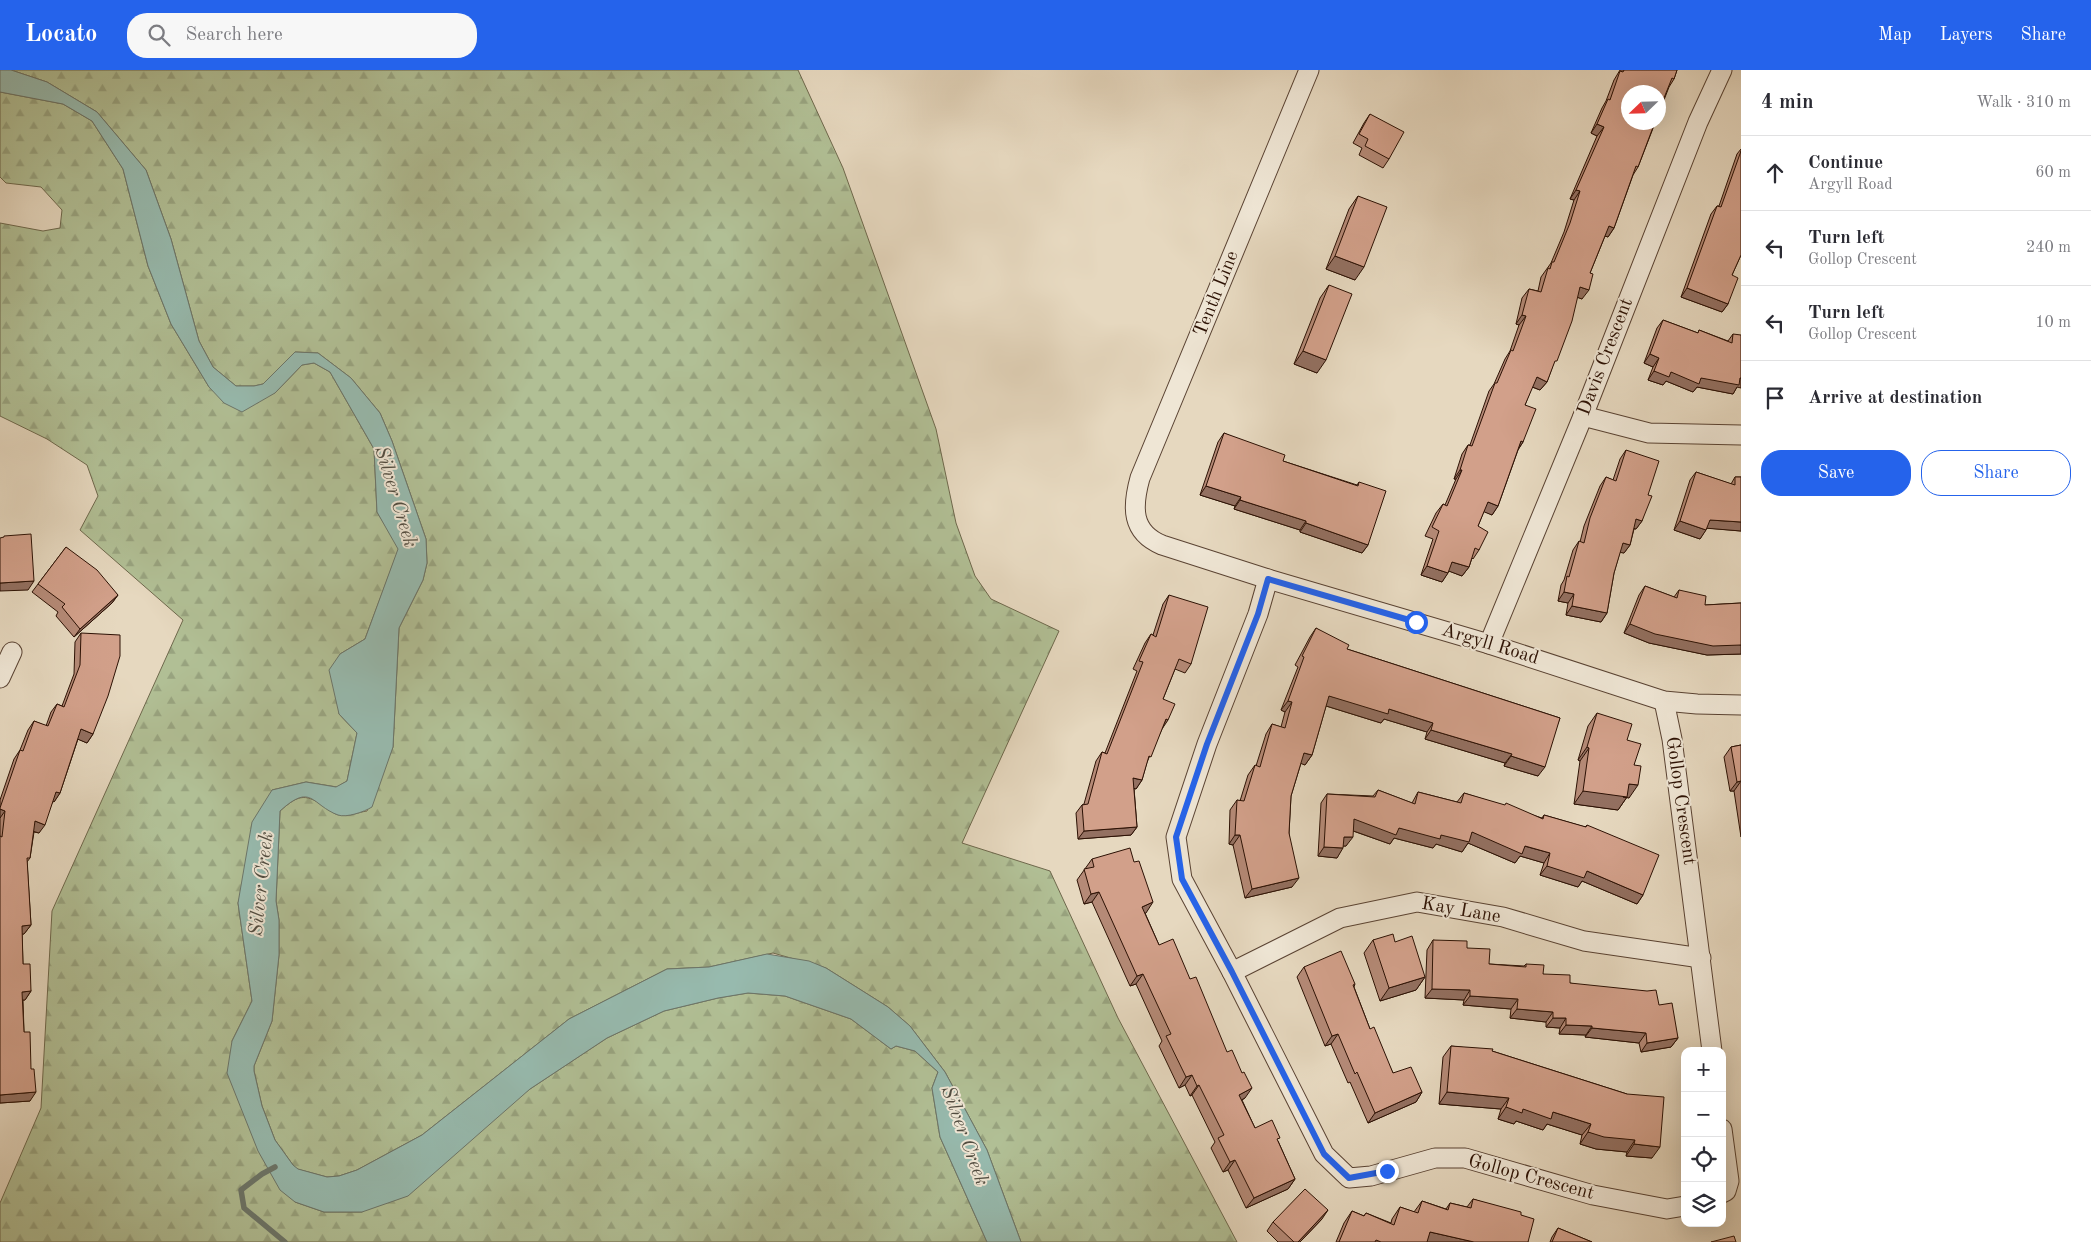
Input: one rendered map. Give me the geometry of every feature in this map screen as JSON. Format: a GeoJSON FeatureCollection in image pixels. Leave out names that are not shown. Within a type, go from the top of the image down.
{"type":"FeatureCollection","features":[{"type":"Feature","properties":{"kind":"street","name":"Tenth Line"},"geometry":{"type":"LineString","coordinates":[[1137,520],[1134,505],[1140,478],[1309,70]]}},
{"type":"Feature","properties":{"kind":"street","name":"Davis Crescent"},"geometry":{"type":"LineString","coordinates":[[1489,644],[1583,416],[1698,122],[1722,70]]}},
{"type":"Feature","properties":{"kind":"street"},"geometry":{"type":"LineString","coordinates":[[1583,416],[1649,433],[1741,435]]}},
{"type":"Feature","properties":{"kind":"street","name":"Argyll Road"},"geometry":{"type":"LineString","coordinates":[[1137,520],[1150,540],[1268,579],[1489,644],[1664,700],[1697,704],[1741,705]]}},
{"type":"Feature","properties":{"kind":"street","name":"Gollop Crescent"},"geometry":{"type":"LineString","coordinates":[[1268,579],[1258,614],[1207,744],[1176,837],[1182,879],[1232,972],[1324,1154],[1349,1178],[1371,1176],[1436,1158],[1465,1158],[1593,1195],[1667,1209],[1681,1207]]}},
{"type":"Feature","properties":{"kind":"street"},"geometry":{"type":"LineString","coordinates":[[0,678],[12,652]]}},
{"type":"Feature","properties":{"kind":"street","name":"Gollop Crescent"},"geometry":{"type":"LineString","coordinates":[[1664,700],[1672,739],[1712,1047]]}},
{"type":"Feature","properties":{"kind":"street","name":"Kay Lane"},"geometry":{"type":"LineString","coordinates":[[1232,972],[1340,918],[1417,902],[1503,917],[1584,941],[1701,958]]}},
{"type":"Feature","properties":{"kind":"street"},"geometry":{"type":"LineString","coordinates":[[1723,1137],[1729,1181],[1726,1191]]}},
{"type":"Feature","properties":{"kind":"green space"},"geometry":{"type":"Polygon","coordinates":[[[11,70],[798,70],[843,168],[936,429],[956,523],[975,576],[991,599],[1059,631],[962,843],[1050,871],[1118,1018],[1237,1242],[1021,1242],[987,1150],[945,1072],[910,1026],[888,1007],[826,968],[773,953],[709,967],[667,969],[569,1019],[422,1135],[357,1170],[339,1176],[327,1177],[297,1169],[275,1140],[262,1106],[254,1071],[254,1066],[272,1021],[279,955],[279,920],[276,901],[280,811],[298,798],[308,798],[338,815],[367,811],[393,747],[399,628],[423,580],[427,563],[426,539],[392,441],[380,413],[351,378],[318,353],[295,352],[263,384],[254,386],[236,386],[213,367],[199,341],[171,239],[146,170],[97,112],[47,82],[11,70]]]}},
{"type":"Feature","properties":{"kind":"green space"},"geometry":{"type":"Polygon","coordinates":[[[0,92],[63,104],[92,121],[123,169],[148,266],[171,324],[209,387],[275,393],[302,365],[314,363],[330,372],[374,449],[377,512],[399,548],[365,639],[340,654],[339,714],[357,733],[347,781],[337,787],[306,782],[272,790],[238,903],[252,1001],[232,1041],[295,1202],[324,1212],[362,1212],[530,1089],[607,1038],[664,1011],[748,993],[785,996],[851,1019],[891,1049],[896,1046],[915,1051],[938,1072],[932,1088],[940,1137],[987,1242],[0,1242],[0,1203],[41,1108],[52,911],[183,620],[80,530],[98,496],[87,465],[47,439],[0,416],[0,223],[43,231],[60,228],[62,210],[41,187],[6,183],[0,177],[0,92]]]}},
{"type":"Feature","properties":{"kind":"water","name":"Silver Creek"},"geometry":{"type":"Polygon","coordinates":[[[0,70],[11,70],[47,82],[97,112],[146,170],[171,239],[199,341],[213,367],[236,386],[254,386],[263,384],[295,352],[318,353],[351,378],[380,413],[392,441],[426,539],[427,563],[423,580],[399,628],[393,747],[372,807],[355,814],[341,816],[329,811],[311,798],[305,797],[291,802],[280,811],[276,901],[279,920],[279,955],[272,1021],[254,1066],[254,1071],[262,1106],[275,1140],[293,1165],[298,1169],[327,1177],[339,1176],[357,1170],[422,1135],[569,1019],[667,969],[709,967],[767,954],[809,961],[826,968],[888,1007],[910,1026],[945,1072],[987,1150],[1021,1242],[987,1242],[940,1137],[932,1088],[938,1072],[915,1051],[896,1046],[891,1049],[851,1019],[785,996],[748,993],[664,1011],[607,1038],[530,1089],[408,1196],[362,1212],[324,1212],[295,1202],[280,1190],[258,1151],[227,1073],[232,1041],[252,1001],[238,903],[252,822],[272,790],[306,782],[336,787],[347,781],[357,733],[339,714],[329,670],[340,654],[365,639],[398,549],[377,512],[374,449],[330,372],[314,363],[302,365],[275,393],[242,412],[224,403],[209,387],[171,324],[148,266],[123,169],[92,121],[63,104],[0,92],[0,70]]]}},
{"type":"Feature","properties":{"kind":"building"},"geometry":{"type":"Polygon","coordinates":[[[1624,70],[1677,70],[1666,93],[1666,85],[1621,85],[1621,130],[1652,130],[1638,167],[1636,166],[1614,228],[1609,226],[1590,273],[1593,274],[1589,290],[1580,287],[1572,321],[1557,361],[1555,361],[1547,382],[1537,377],[1525,405],[1536,409],[1523,442],[1521,441],[1498,506],[1488,502],[1478,526],[1488,532],[1479,550],[1475,548],[1469,567],[1452,562],[1448,573],[1427,566],[1439,531],[1432,527],[1443,504],[1447,506],[1462,470],[1460,470],[1468,445],[1472,446],[1495,383],[1497,383],[1511,350],[1513,351],[1526,316],[1522,315],[1529,289],[1541,292],[1548,268],[1550,269],[1552,262],[1554,262],[1570,223],[1580,191],[1576,190],[1604,127],[1597,124],[1608,99],[1610,100],[1620,71],[1623,72],[1624,70]]]}},
{"type":"Feature","properties":{"kind":"building"},"geometry":{"type":"Polygon","coordinates":[[[1370,114],[1404,132],[1389,159],[1365,146],[1368,139],[1359,134],[1370,114]]]}},
{"type":"Feature","properties":{"kind":"building"},"geometry":{"type":"Polygon","coordinates":[[[1741,151],[1741,255],[1732,275],[1738,278],[1728,304],[1687,288],[1717,206],[1721,207],[1741,151]]]}},
{"type":"Feature","properties":{"kind":"building"},"geometry":{"type":"Polygon","coordinates":[[[1358,196],[1387,207],[1364,267],[1335,256],[1358,196]]]}},
{"type":"Feature","properties":{"kind":"building"},"geometry":{"type":"Polygon","coordinates":[[[1329,285],[1352,294],[1326,360],[1303,351],[1329,285]]]}},
{"type":"Feature","properties":{"kind":"building"},"geometry":{"type":"Polygon","coordinates":[[[1663,320],[1698,333],[1699,330],[1732,343],[1733,334],[1741,335],[1741,378],[1739,385],[1701,378],[1699,384],[1671,372],[1669,377],[1654,371],[1659,358],[1650,354],[1663,320]]]}},
{"type":"Feature","properties":{"kind":"building"},"geometry":{"type":"Polygon","coordinates":[[[1224,433],[1285,455],[1283,461],[1358,486],[1359,482],[1386,491],[1368,545],[1306,523],[1306,521],[1240,500],[1241,497],[1206,486],[1224,433]]]}},
{"type":"Feature","properties":{"kind":"building"},"geometry":{"type":"Polygon","coordinates":[[[1626,450],[1659,461],[1648,495],[1652,496],[1642,521],[1636,519],[1630,545],[1623,543],[1614,573],[1607,613],[1572,606],[1574,594],[1564,592],[1567,576],[1569,577],[1579,541],[1584,543],[1590,518],[1606,477],[1616,481],[1626,450]]]}},
{"type":"Feature","properties":{"kind":"building"},"geometry":{"type":"Polygon","coordinates":[[[1696,472],[1735,485],[1735,477],[1741,477],[1741,522],[1710,520],[1706,530],[1680,521],[1696,472]]]}},
{"type":"Feature","properties":{"kind":"building"},"geometry":{"type":"Polygon","coordinates":[[[31,534],[34,581],[0,583],[0,538],[31,534]]]}},
{"type":"Feature","properties":{"kind":"building"},"geometry":{"type":"Polygon","coordinates":[[[66,547],[97,570],[118,595],[80,629],[62,607],[65,604],[38,584],[66,547]]]}},
{"type":"Feature","properties":{"kind":"building"},"geometry":{"type":"Polygon","coordinates":[[[1645,586],[1677,598],[1679,590],[1706,596],[1705,605],[1741,603],[1741,645],[1713,646],[1655,634],[1630,624],[1645,586]]]}},
{"type":"Feature","properties":{"kind":"building"},"geometry":{"type":"Polygon","coordinates":[[[1169,595],[1208,607],[1191,664],[1179,659],[1163,699],[1175,704],[1168,720],[1166,719],[1151,757],[1149,756],[1142,780],[1133,778],[1137,827],[1084,831],[1082,805],[1088,804],[1102,752],[1107,754],[1143,662],[1139,661],[1151,634],[1156,637],[1169,595]]]}},
{"type":"Feature","properties":{"kind":"building"},"geometry":{"type":"Polygon","coordinates":[[[1316,628],[1349,645],[1347,649],[1560,718],[1545,767],[1511,756],[1512,754],[1431,730],[1433,723],[1389,709],[1388,714],[1329,696],[1312,755],[1304,753],[1291,796],[1289,833],[1299,878],[1252,889],[1240,835],[1235,835],[1237,800],[1244,801],[1255,765],[1260,767],[1272,724],[1285,728],[1292,702],[1288,701],[1304,657],[1302,656],[1316,628]]]}},
{"type":"Feature","properties":{"kind":"building"},"geometry":{"type":"Polygon","coordinates":[[[81,633],[120,635],[120,656],[108,696],[93,734],[81,729],[60,793],[56,792],[45,825],[35,821],[30,858],[27,858],[31,925],[22,926],[23,964],[30,964],[31,991],[22,992],[24,1032],[30,1032],[31,1069],[34,1069],[36,1092],[0,1095],[0,836],[2,837],[5,811],[0,808],[20,750],[23,751],[34,721],[48,726],[57,704],[64,707],[80,665],[81,633]]]}},
{"type":"Feature","properties":{"kind":"building"},"geometry":{"type":"Polygon","coordinates":[[[1597,713],[1632,724],[1627,740],[1641,744],[1634,765],[1641,766],[1638,785],[1629,784],[1627,797],[1583,791],[1589,748],[1587,747],[1597,713]]]}},
{"type":"Feature","properties":{"kind":"building"},"geometry":{"type":"Polygon","coordinates":[[[1741,745],[1741,781],[1737,782],[1731,747],[1741,745]]]}},
{"type":"Feature","properties":{"kind":"building"},"geometry":{"type":"Polygon","coordinates":[[[1378,790],[1415,804],[1418,792],[1461,803],[1464,793],[1505,805],[1506,803],[1543,819],[1544,815],[1586,827],[1587,825],[1659,855],[1643,895],[1587,871],[1584,878],[1547,866],[1550,853],[1525,846],[1522,854],[1472,832],[1469,842],[1441,835],[1440,839],[1399,828],[1396,835],[1354,819],[1353,837],[1344,837],[1343,848],[1324,847],[1327,794],[1375,797],[1378,790]]]}},
{"type":"Feature","properties":{"kind":"building"},"geometry":{"type":"Polygon","coordinates":[[[1130,848],[1134,862],[1139,861],[1153,902],[1142,907],[1159,945],[1173,939],[1190,979],[1196,977],[1227,1052],[1232,1050],[1242,1073],[1244,1072],[1252,1088],[1239,1095],[1255,1128],[1272,1120],[1280,1138],[1277,1139],[1295,1179],[1254,1198],[1235,1160],[1230,1162],[1218,1138],[1224,1135],[1199,1085],[1197,1086],[1192,1075],[1186,1077],[1166,1036],[1171,1034],[1143,974],[1137,976],[1099,892],[1091,894],[1084,869],[1094,867],[1092,859],[1130,848]]]}},
{"type":"Feature","properties":{"kind":"building"},"geometry":{"type":"Polygon","coordinates":[[[1393,934],[1395,942],[1412,936],[1425,977],[1389,988],[1373,940],[1393,934]]]}},
{"type":"Feature","properties":{"kind":"building"},"geometry":{"type":"Polygon","coordinates":[[[1433,940],[1467,941],[1467,948],[1490,949],[1489,964],[1526,967],[1526,964],[1544,965],[1543,974],[1570,975],[1570,983],[1647,991],[1656,990],[1659,1005],[1672,1003],[1678,1038],[1647,1043],[1646,1033],[1592,1028],[1592,1026],[1566,1025],[1566,1018],[1553,1018],[1553,1012],[1517,1009],[1518,999],[1470,996],[1470,990],[1432,989],[1433,940]]]}},
{"type":"Feature","properties":{"kind":"building"},"geometry":{"type":"Polygon","coordinates":[[[1341,951],[1355,984],[1353,985],[1370,1029],[1374,1027],[1393,1073],[1411,1067],[1422,1092],[1375,1113],[1357,1072],[1355,1074],[1338,1034],[1332,1036],[1304,967],[1341,951]]]}},
{"type":"Feature","properties":{"kind":"building"},"geometry":{"type":"Polygon","coordinates":[[[1451,1046],[1493,1049],[1492,1051],[1627,1094],[1664,1097],[1660,1147],[1634,1144],[1635,1140],[1604,1137],[1588,1132],[1591,1124],[1553,1112],[1551,1119],[1523,1109],[1522,1113],[1506,1107],[1509,1098],[1447,1092],[1451,1046]]]}},
{"type":"Feature","properties":{"kind":"building"},"geometry":{"type":"Polygon","coordinates":[[[1305,1189],[1328,1210],[1298,1242],[1294,1242],[1273,1222],[1305,1189]]]}},
{"type":"Feature","properties":{"kind":"building"},"geometry":{"type":"Polygon","coordinates":[[[1473,1199],[1521,1212],[1521,1215],[1534,1219],[1528,1242],[1474,1242],[1430,1232],[1427,1242],[1381,1242],[1376,1240],[1375,1242],[1339,1242],[1352,1211],[1364,1216],[1366,1213],[1394,1225],[1400,1207],[1418,1213],[1422,1201],[1448,1210],[1450,1203],[1471,1208],[1473,1199]]]}},
{"type":"Feature","properties":{"kind":"building"},"geometry":{"type":"Polygon","coordinates":[[[1558,1228],[1592,1242],[1552,1242],[1558,1228]]]}},
{"type":"Feature","properties":{"kind":"building"},"geometry":{"type":"Polygon","coordinates":[[[1734,1236],[1736,1242],[1711,1242],[1734,1236]]]}},
{"type":"Feature","properties":{"kind":"waterway"},"geometry":{"type":"LineString","coordinates":[[275,1167],[241,1190],[244,1208],[285,1242]]}},
{"type":"Feature","properties":{"kind":"route"},"geometry":{"type":"LineString","coordinates":[[1387,1171],[1371,1176],[1349,1178],[1324,1154],[1232,972],[1182,879],[1176,837],[1207,744],[1258,614],[1268,579],[1416,622]]}}]}
